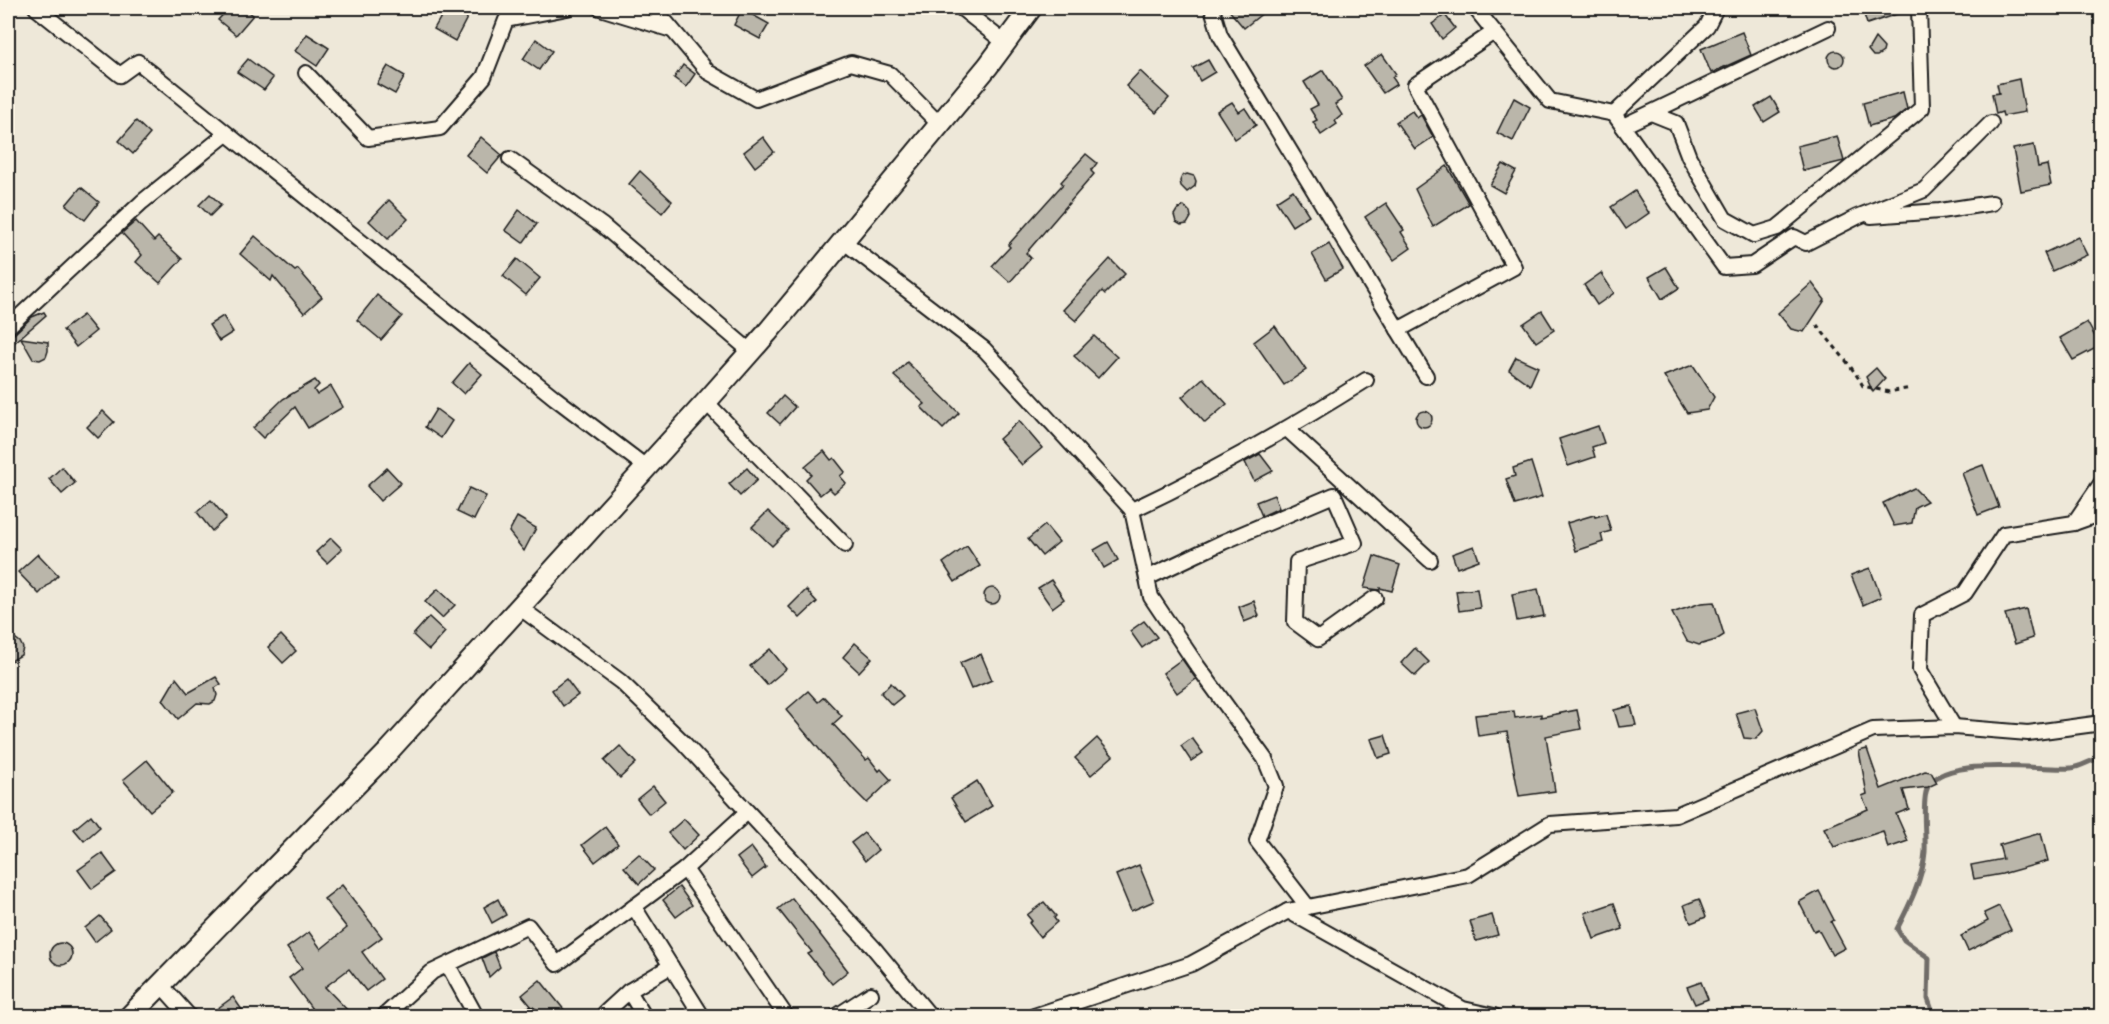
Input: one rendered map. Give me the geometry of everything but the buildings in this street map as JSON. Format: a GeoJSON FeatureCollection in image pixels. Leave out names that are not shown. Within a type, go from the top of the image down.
{"type":"FeatureCollection","features":[{"type":"Feature","properties":{"kind":"main road"},"geometry":{"type":"LineString","coordinates":[[130,1017],[387,753],[706,402],[940,125],[1031,8]]}},
{"type":"Feature","properties":{"kind":"street"},"geometry":{"type":"LineString","coordinates":[[36,8],[120,75],[138,62],[225,135],[646,467]]}},
{"type":"Feature","properties":{"kind":"street"},"geometry":{"type":"LineString","coordinates":[[306,73],[368,138],[440,128],[483,77],[506,20],[567,8]]}},
{"type":"Feature","properties":{"kind":"street"},"geometry":{"type":"LineString","coordinates":[[600,8],[673,30]]}},
{"type":"Feature","properties":{"kind":"street"},"geometry":{"type":"LineString","coordinates":[[654,8],[708,72],[756,99],[851,63],[890,74],[940,125]]}},
{"type":"Feature","properties":{"kind":"street"},"geometry":{"type":"LineString","coordinates":[[961,8],[1005,43]]}},
{"type":"Feature","properties":{"kind":"street"},"geometry":{"type":"LineString","coordinates":[[1212,8],[1220,35],[1426,376]]}},
{"type":"Feature","properties":{"kind":"street"},"geometry":{"type":"LineString","coordinates":[[1475,8],[1550,101],[1614,114],[1724,267],[1752,265],[1794,237],[1806,243],[1857,218],[1924,190],[1992,123]]}},
{"type":"Feature","properties":{"kind":"street"},"geometry":{"type":"LineString","coordinates":[[1614,114],[1707,26],[1716,8]]}},
{"type":"Feature","properties":{"kind":"street"},"geometry":{"type":"LineString","coordinates":[[1651,113],[1677,123],[1689,157],[1725,219],[1754,236],[1777,228],[1922,108],[1919,8]]}},
{"type":"Feature","properties":{"kind":"street"},"geometry":{"type":"LineString","coordinates":[[1623,126],[1828,28]]}},
{"type":"Feature","properties":{"kind":"street"},"geometry":{"type":"LineString","coordinates":[[1398,330],[1514,267],[1415,85],[1494,32]]}},
{"type":"Feature","properties":{"kind":"street"},"geometry":{"type":"LineString","coordinates":[[8,327],[142,202],[225,135]]}},
{"type":"Feature","properties":{"kind":"street"},"geometry":{"type":"LineString","coordinates":[[510,159],[603,226],[750,351]]}},
{"type":"Feature","properties":{"kind":"street"},"geometry":{"type":"LineString","coordinates":[[1857,218],[1940,211],[1992,203]]}},
{"type":"Feature","properties":{"kind":"street"},"geometry":{"type":"LineString","coordinates":[[843,241],[984,350],[1132,510],[1151,597],[1264,759],[1276,786],[1257,841],[1308,907]]}},
{"type":"Feature","properties":{"kind":"street"},"geometry":{"type":"LineString","coordinates":[[1132,510],[1184,486],[1287,429],[1366,380]]}},
{"type":"Feature","properties":{"kind":"street"},"geometry":{"type":"LineString","coordinates":[[706,402],[845,544]]}},
{"type":"Feature","properties":{"kind":"street"},"geometry":{"type":"LineString","coordinates":[[1287,429],[1430,560]]}},
{"type":"Feature","properties":{"kind":"street"},"geometry":{"type":"LineString","coordinates":[[2074,523],[2102,482]]}},
{"type":"Feature","properties":{"kind":"street"},"geometry":{"type":"LineString","coordinates":[[1147,579],[1223,542],[1334,495],[1355,543],[1297,562],[1295,622],[1318,639],[1375,598]]}},
{"type":"Feature","properties":{"kind":"street"},"geometry":{"type":"LineString","coordinates":[[1953,727],[1920,670],[1922,615],[1965,592],[2004,534],[2074,523],[2102,513]]}},
{"type":"Feature","properties":{"kind":"street"},"geometry":{"type":"LineString","coordinates":[[519,607],[621,682],[682,741],[873,947],[930,1017]]}},
{"type":"Feature","properties":{"kind":"street"},"geometry":{"type":"LineString","coordinates":[[1034,1017],[1191,964],[1288,911],[1468,875],[1550,824],[1676,816],[1873,730],[1953,727],[2028,733],[2102,723]]}},
{"type":"Feature","properties":{"kind":"street"},"geometry":{"type":"LineString","coordinates":[[384,1017],[432,972],[528,926],[558,964],[685,869],[747,812]]}},
{"type":"Feature","properties":{"kind":"street"},"geometry":{"type":"LineString","coordinates":[[685,869],[786,1017]]}},
{"type":"Feature","properties":{"kind":"street"},"geometry":{"type":"LineString","coordinates":[[634,907],[702,1017]]}},
{"type":"Feature","properties":{"kind":"street"},"geometry":{"type":"LineString","coordinates":[[1288,911],[1465,1013],[1494,1017]]}},
{"type":"Feature","properties":{"kind":"street"},"geometry":{"type":"LineString","coordinates":[[448,965],[476,1017]]}},
{"type":"Feature","properties":{"kind":"street"},"geometry":{"type":"LineString","coordinates":[[607,1017],[604,1013],[629,991],[671,966]]}},
{"type":"Feature","properties":{"kind":"street"},"geometry":{"type":"LineString","coordinates":[[162,986],[189,1017]]}},
{"type":"Feature","properties":{"kind":"street"},"geometry":{"type":"LineString","coordinates":[[629,991],[644,1017]]}},
{"type":"Feature","properties":{"kind":"street"},"geometry":{"type":"LineString","coordinates":[[837,1017],[871,994]]}},
{"type":"Feature","properties":{"kind":"path"},"geometry":{"type":"LineString","coordinates":[[1818,325],[1855,372],[1863,386],[1889,392],[1911,388]]}},
{"type":"Feature","properties":{"kind":"waterway"},"geometry":{"type":"LineString","coordinates":[[1934,1016],[1928,999],[1929,958],[1904,940],[1897,929],[1911,901],[1924,862],[1925,799],[1933,780],[1948,772],[1967,768],[1990,766],[2071,768],[2102,758]]}}]}
